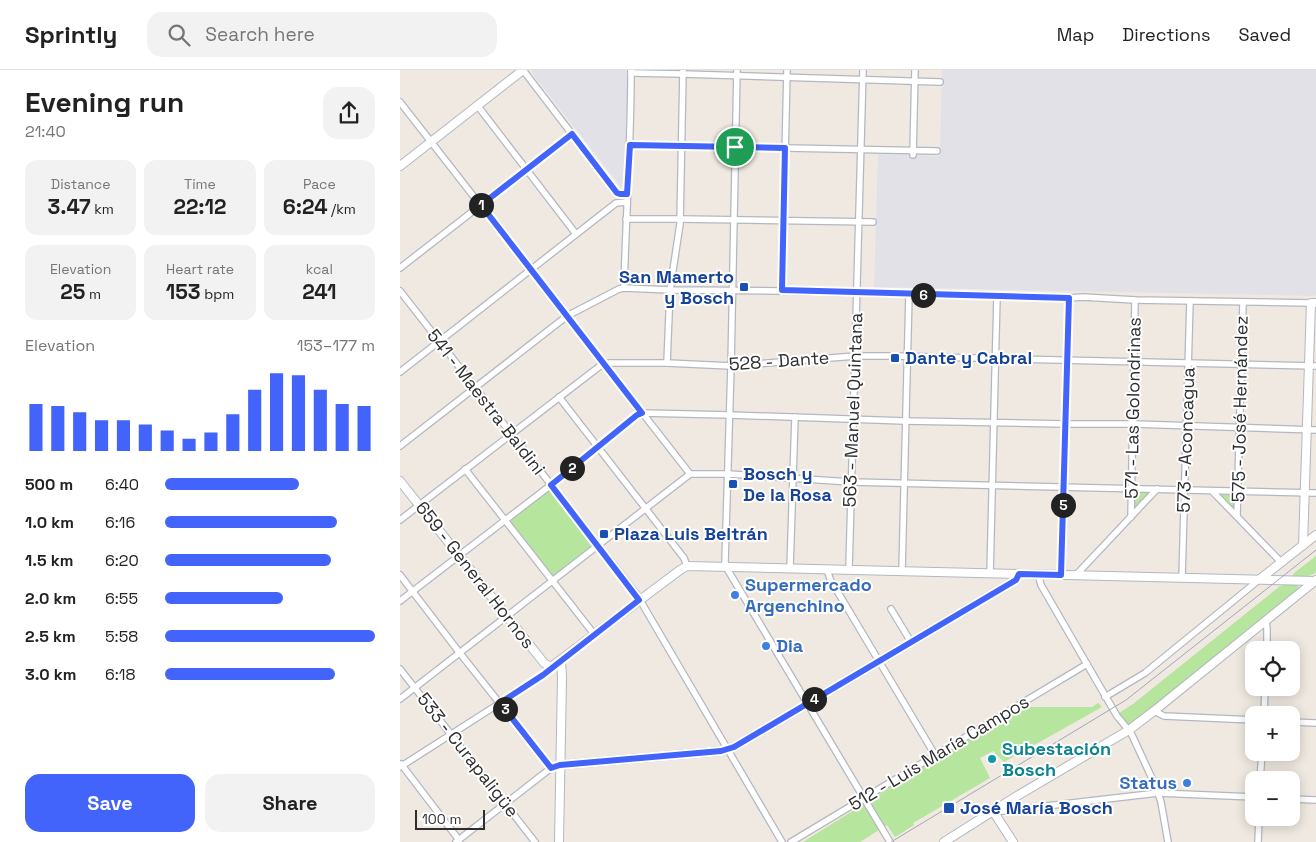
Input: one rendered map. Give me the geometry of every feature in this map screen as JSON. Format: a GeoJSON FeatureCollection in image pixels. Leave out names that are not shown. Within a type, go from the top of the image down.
{"type":"FeatureCollection","features":[{"type":"Feature","properties":{"kind":"street"},"geometry":{"type":"LineString","coordinates":[[400,166],[523,70],[617,193],[627,194]]}},
{"type":"Feature","properties":{"kind":"street"},"geometry":{"type":"LineString","coordinates":[[782,290],[788,70]]}},
{"type":"Feature","properties":{"kind":"street","name":"563 - Manuel Quintana"},"geometry":{"type":"LineString","coordinates":[[848,569],[863,70]]}},
{"type":"Feature","properties":{"kind":"street"},"geometry":{"type":"LineString","coordinates":[[913,153],[915,70]]}},
{"type":"Feature","properties":{"kind":"street"},"geometry":{"type":"LineString","coordinates":[[624,288],[631,72],[737,73],[787,77],[940,82]]}},
{"type":"Feature","properties":{"kind":"street"},"geometry":{"type":"LineString","coordinates":[[667,363],[670,290],[680,219],[683,72]]}},
{"type":"Feature","properties":{"kind":"street"},"geometry":{"type":"LineString","coordinates":[[737,73],[725,562],[726,567],[890,842]]}},
{"type":"Feature","properties":{"kind":"street"},"geometry":{"type":"LineString","coordinates":[[400,102],[690,474]]}},
{"type":"Feature","properties":{"kind":"street"},"geometry":{"type":"LineString","coordinates":[[477,105],[576,234]]}},
{"type":"Feature","properties":{"kind":"street"},"geometry":{"type":"LineString","coordinates":[[400,268],[572,134]]}},
{"type":"Feature","properties":{"kind":"street"},"geometry":{"type":"LineString","coordinates":[[630,145],[860,150],[913,153],[937,151]]}},
{"type":"Feature","properties":{"kind":"street"},"geometry":{"type":"LineString","coordinates":[[400,372],[616,203],[627,202]]}},
{"type":"Feature","properties":{"kind":"street"},"geometry":{"type":"LineString","coordinates":[[626,219],[873,222]]}},
{"type":"Feature","properties":{"kind":"street"},"geometry":{"type":"LineString","coordinates":[[400,446],[567,316],[615,290],[624,288],[1313,303],[1304,545]]}},
{"type":"Feature","properties":{"kind":"street","name":"541 - Maestra Baldini"},"geometry":{"type":"LineString","coordinates":[[400,291],[598,544],[639,600],[782,842]]}},
{"type":"Feature","properties":{"kind":"street"},"geometry":{"type":"LineString","coordinates":[[902,571],[909,294]]}},
{"type":"Feature","properties":{"kind":"street"},"geometry":{"type":"LineString","coordinates":[[990,574],[998,296]]}},
{"type":"Feature","properties":{"kind":"street"},"geometry":{"type":"LineString","coordinates":[[1061,575],[1069,298]]}},
{"type":"Feature","properties":{"kind":"street","name":"571 - Las Golondrinas"},"geometry":{"type":"LineString","coordinates":[[1131,517],[1135,300]]}},
{"type":"Feature","properties":{"kind":"street","name":"573 - Aconcagua"},"geometry":{"type":"LineString","coordinates":[[1182,578],[1190,301]]}},
{"type":"Feature","properties":{"kind":"street","name":"575 - José Hernández"},"geometry":{"type":"LineString","coordinates":[[1237,516],[1242,302]]}},
{"type":"Feature","properties":{"kind":"street","name":"528 - Dante"},"geometry":{"type":"LineString","coordinates":[[604,364],[667,363],[731,366],[855,356],[908,356],[1312,366]]}},
{"type":"Feature","properties":{"kind":"street"},"geometry":{"type":"LineString","coordinates":[[400,520],[604,364]]}},
{"type":"Feature","properties":{"kind":"street"},"geometry":{"type":"LineString","coordinates":[[559,397],[684,558],[686,566]]}},
{"type":"Feature","properties":{"kind":"street"},"geometry":{"type":"LineString","coordinates":[[400,601],[642,413],[1316,430]]}},
{"type":"Feature","properties":{"kind":"street"},"geometry":{"type":"LineString","coordinates":[[790,568],[795,418]]}},
{"type":"Feature","properties":{"kind":"street"},"geometry":{"type":"LineString","coordinates":[[466,469],[594,634]]}},
{"type":"Feature","properties":{"kind":"street"},"geometry":{"type":"LineString","coordinates":[[400,699],[690,474],[728,474],[851,482],[1316,493]]}},
{"type":"Feature","properties":{"kind":"street","name":"659 - General Hornos"},"geometry":{"type":"LineString","coordinates":[[400,481],[544,663],[552,668]]}},
{"type":"Feature","properties":{"kind":"street","name":"571 - Las Golondrinas"},"geometry":{"type":"LineString","coordinates":[[1076,575],[1157,489]]}},
{"type":"Feature","properties":{"kind":"street","name":"575 - José Hernández"},"geometry":{"type":"LineString","coordinates":[[1212,491],[1281,562]]}},
{"type":"Feature","properties":{"kind":"street"},"geometry":{"type":"LineString","coordinates":[[1105,697],[1145,673],[1316,535]]}},
{"type":"Feature","properties":{"kind":"street"},"geometry":{"type":"LineString","coordinates":[[1019,574],[1016,580],[734,747],[560,765],[551,768],[458,841],[401,766],[543,675],[594,634],[686,566],[1316,580]]}},
{"type":"Feature","properties":{"kind":"street"},"geometry":{"type":"LineString","coordinates":[[827,569],[830,579],[935,754]]}},
{"type":"Feature","properties":{"kind":"street"},"geometry":{"type":"LineString","coordinates":[[1038,574],[1041,586],[1105,697],[1119,720],[1129,730],[1158,793],[1168,842]]}},
{"type":"Feature","properties":{"kind":"street"},"geometry":{"type":"LineString","coordinates":[[400,575],[551,768]]}},
{"type":"Feature","properties":{"kind":"street"},"geometry":{"type":"LineString","coordinates":[[944,842],[1129,730],[1316,580]]}},
{"type":"Feature","properties":{"kind":"street"},"geometry":{"type":"LineString","coordinates":[[891,609],[911,642]]}},
{"type":"Feature","properties":{"kind":"street"},"geometry":{"type":"LineString","coordinates":[[1266,621],[1266,641]]}},
{"type":"Feature","properties":{"kind":"street"},"geometry":{"type":"LineString","coordinates":[[559,842],[561,661]]}},
{"type":"Feature","properties":{"kind":"street","name":"512 - Luis María Campos"},"geometry":{"type":"LineString","coordinates":[[791,842],[1087,664]]}},
{"type":"Feature","properties":{"kind":"street","name":"533 - Curapaligüe"},"geometry":{"type":"LineString","coordinates":[[400,668],[535,842]]}},
{"type":"Feature","properties":{"kind":"street"},"geometry":{"type":"LineString","coordinates":[[1154,711],[1164,716],[1245,720]]}},
{"type":"Feature","properties":{"kind":"street"},"geometry":{"type":"LineString","coordinates":[[1300,722],[1316,723]]}},
{"type":"Feature","properties":{"kind":"street"},"geometry":{"type":"LineString","coordinates":[[993,811],[1158,793],[1245,797]]}},
{"type":"Feature","properties":{"kind":"street"},"geometry":{"type":"LineString","coordinates":[[1300,799],[1316,800]]}},
{"type":"Feature","properties":{"kind":"street"},"geometry":{"type":"LineString","coordinates":[[993,811],[1012,842]]}},
{"type":"Feature","properties":{"kind":"street"},"geometry":{"type":"LineString","coordinates":[[1258,842],[1259,826]]}},
{"type":"Feature","properties":{"kind":"shaded area"},"geometry":{"type":"Polygon","coordinates":[[[533,70],[628,70],[624,186],[621,187],[532,73],[533,70]]]}},
{"type":"Feature","properties":{"kind":"shaded area"},"geometry":{"type":"Polygon","coordinates":[[[942,70],[1316,70],[1316,295],[874,287],[878,154],[940,156],[942,70]]]}},
{"type":"Feature","properties":{"kind":"green space"},"geometry":{"type":"Polygon","coordinates":[[[551,487],[595,543],[553,576],[509,520],[551,487]]]}},
{"type":"Feature","properties":{"kind":"green space"},"geometry":{"type":"Polygon","coordinates":[[[1134,490],[1153,490],[1133,511],[1134,490]]]}},
{"type":"Feature","properties":{"kind":"green space"},"geometry":{"type":"Polygon","coordinates":[[[1219,493],[1236,493],[1236,510],[1219,493]]]}},
{"type":"Feature","properties":{"kind":"green space"},"geometry":{"type":"Polygon","coordinates":[[[1316,556],[1316,573],[1305,577],[1292,577],[1294,573],[1316,556]]]}},
{"type":"Feature","properties":{"kind":"green space"},"geometry":{"type":"Polygon","coordinates":[[[1297,585],[1299,590],[1129,726],[1119,716],[1119,713],[1133,704],[1280,586],[1297,585]]]}},
{"type":"Feature","properties":{"kind":"green space"},"geometry":{"type":"Polygon","coordinates":[[[1025,703],[1028,707],[1092,707],[1098,703],[1102,707],[1004,762],[993,751],[980,758],[990,778],[913,823],[914,825],[895,837],[887,825],[860,842],[803,842],[1025,703]]]}},
{"type":"Feature","properties":{"kind":"railway"},"geometry":{"type":"LineString","coordinates":[[891,842],[1126,700],[1316,550]]}},
{"type":"Feature","properties":{"kind":"place","name":"San Mamerto y Bosch"},"geometry":{"type":"Point","coordinates":[744,287]}},
{"type":"Feature","properties":{"kind":"place","name":"Dante y Cabral"},"geometry":{"type":"Point","coordinates":[895,358]}},
{"type":"Feature","properties":{"kind":"place","name":"Bosch y De la Rosa"},"geometry":{"type":"Point","coordinates":[733,484]}},
{"type":"Feature","properties":{"kind":"place","name":"Plaza Luis Beltrán"},"geometry":{"type":"Point","coordinates":[604,534]}},
{"type":"Feature","properties":{"kind":"place","name":"Supermercado Argenchino"},"geometry":{"type":"Point","coordinates":[735,595]}},
{"type":"Feature","properties":{"kind":"place","name":"Dia"},"geometry":{"type":"Point","coordinates":[766,646]}},
{"type":"Feature","properties":{"kind":"place","name":"Subestación Bosch"},"geometry":{"type":"Point","coordinates":[992,759]}},
{"type":"Feature","properties":{"kind":"place","name":"Status"},"geometry":{"type":"Point","coordinates":[1187,783]}},
{"type":"Feature","properties":{"kind":"place","name":"José María Bosch"},"geometry":{"type":"Point","coordinates":[949,808]}},
{"type":"Feature","properties":{"kind":"route"},"geometry":{"type":"LineString","coordinates":[[572,134],[617,193],[620,194],[627,194],[630,145],[735,147],[785,148],[782,290],[1069,298],[1061,575],[1019,574],[1016,580],[734,747],[721,751],[560,765],[551,768],[500,703],[543,675],[639,600],[551,485],[637,415],[642,413],[481,205],[572,134]]}}]}
